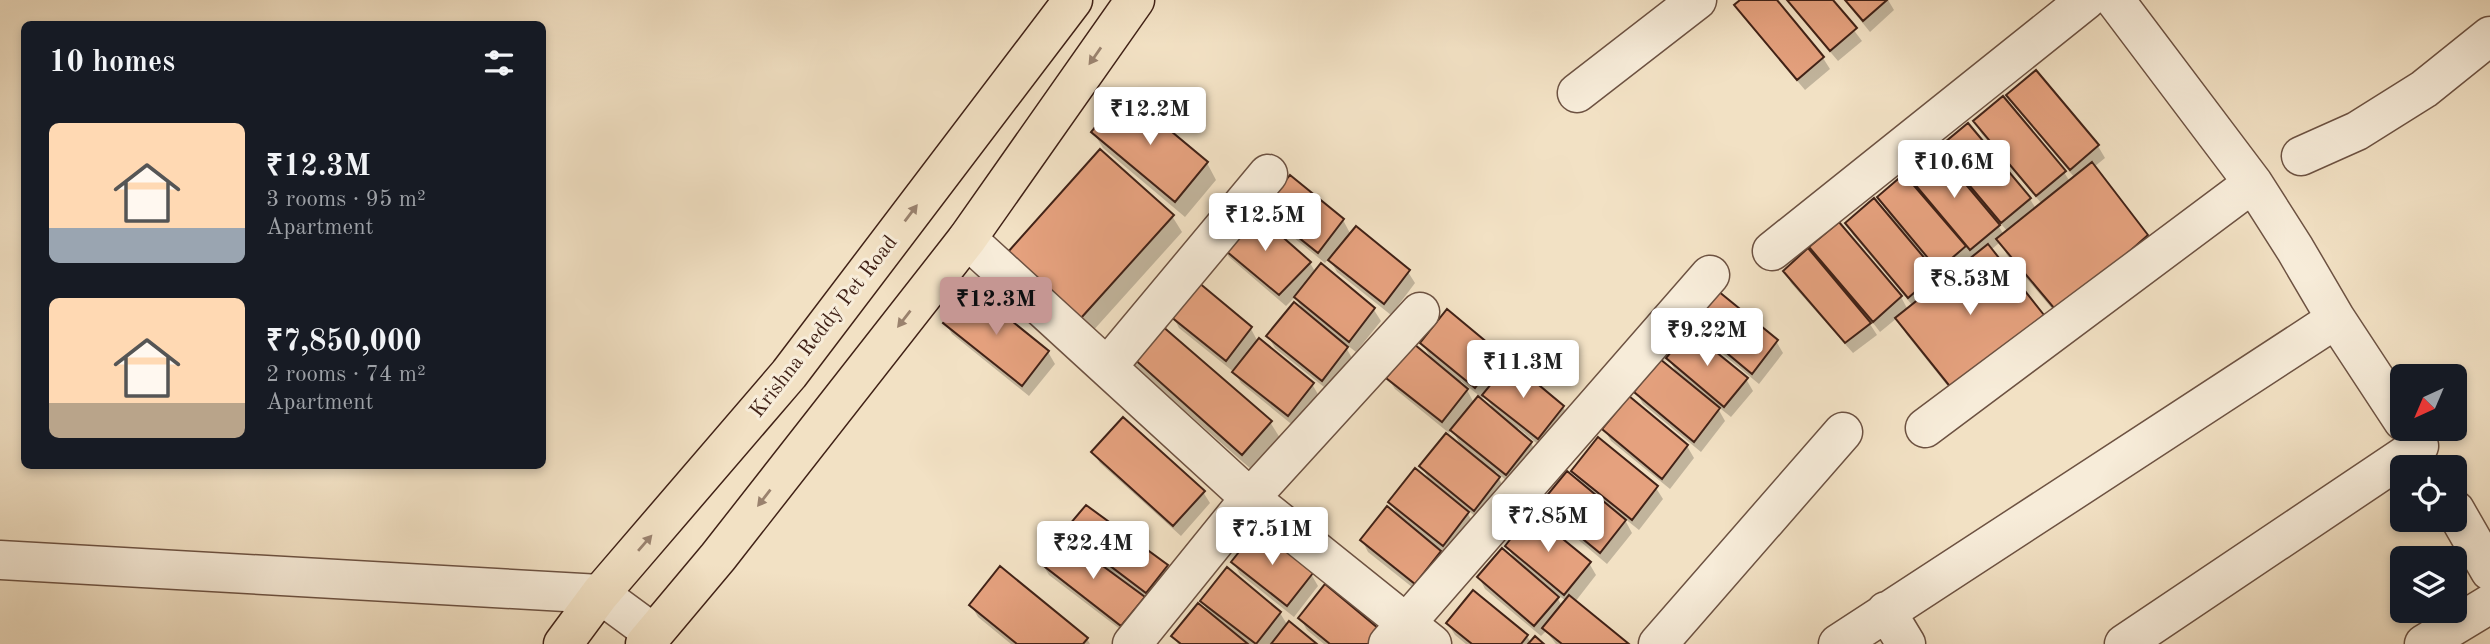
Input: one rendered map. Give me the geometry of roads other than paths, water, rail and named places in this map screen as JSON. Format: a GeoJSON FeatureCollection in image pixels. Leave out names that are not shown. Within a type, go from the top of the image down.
{"type":"FeatureCollection","features":[{"type":"Feature","properties":{"kind":"main road","name":"Krishna Reddy Pet Road"},"geometry":{"type":"LineString","coordinates":[[563,644],[600,594],[789,373],[1073,0]]}},
{"type":"Feature","properties":{"kind":"main road"},"geometry":{"type":"LineString","coordinates":[[649,639],[718,556],[967,239],[1135,0]]}},
{"type":"Feature","properties":{"kind":"street"},"geometry":{"type":"LineString","coordinates":[[1577,93],[1698,0]]}},
{"type":"Feature","properties":{"kind":"street"},"geometry":{"type":"LineString","coordinates":[[1772,251],[2086,0]]}},
{"type":"Feature","properties":{"kind":"street"},"geometry":{"type":"LineString","coordinates":[[2115,0],[2253,183],[2390,402]]}},
{"type":"Feature","properties":{"kind":"street"},"geometry":{"type":"LineString","coordinates":[[2301,156],[2357,131],[2424,89],[2490,36]]}},
{"type":"Feature","properties":{"kind":"street"},"geometry":{"type":"LineString","coordinates":[[1107,367],[1268,174]]}},
{"type":"Feature","properties":{"kind":"street"},"geometry":{"type":"LineString","coordinates":[[1925,428],[2253,183]]}},
{"type":"Feature","properties":{"kind":"street"},"geometry":{"type":"LineString","coordinates":[[967,239],[1250,498],[1409,637],[1710,275]]}},
{"type":"Feature","properties":{"kind":"street"},"geometry":{"type":"LineString","coordinates":[[1132,644],[1250,498],[1420,312]]}},
{"type":"Feature","properties":{"kind":"street"},"geometry":{"type":"LineString","coordinates":[[1838,644],[2336,319]]}},
{"type":"Feature","properties":{"kind":"street"},"geometry":{"type":"LineString","coordinates":[[1658,644],[1843,432]]}},
{"type":"Feature","properties":{"kind":"street"},"geometry":{"type":"LineString","coordinates":[[2124,644],[2415,441]]}},
{"type":"Feature","properties":{"kind":"street"},"geometry":{"type":"LineString","coordinates":[[2467,531],[2490,571]]}},
{"type":"Feature","properties":{"kind":"street"},"geometry":{"type":"LineString","coordinates":[[0,560],[600,594],[649,639]]}},
{"type":"Feature","properties":{"kind":"street"},"geometry":{"type":"LineString","coordinates":[[2424,644],[2490,604]]}},
{"type":"Feature","properties":{"kind":"street"},"geometry":{"type":"LineString","coordinates":[[1885,611],[1906,644]]}}]}
